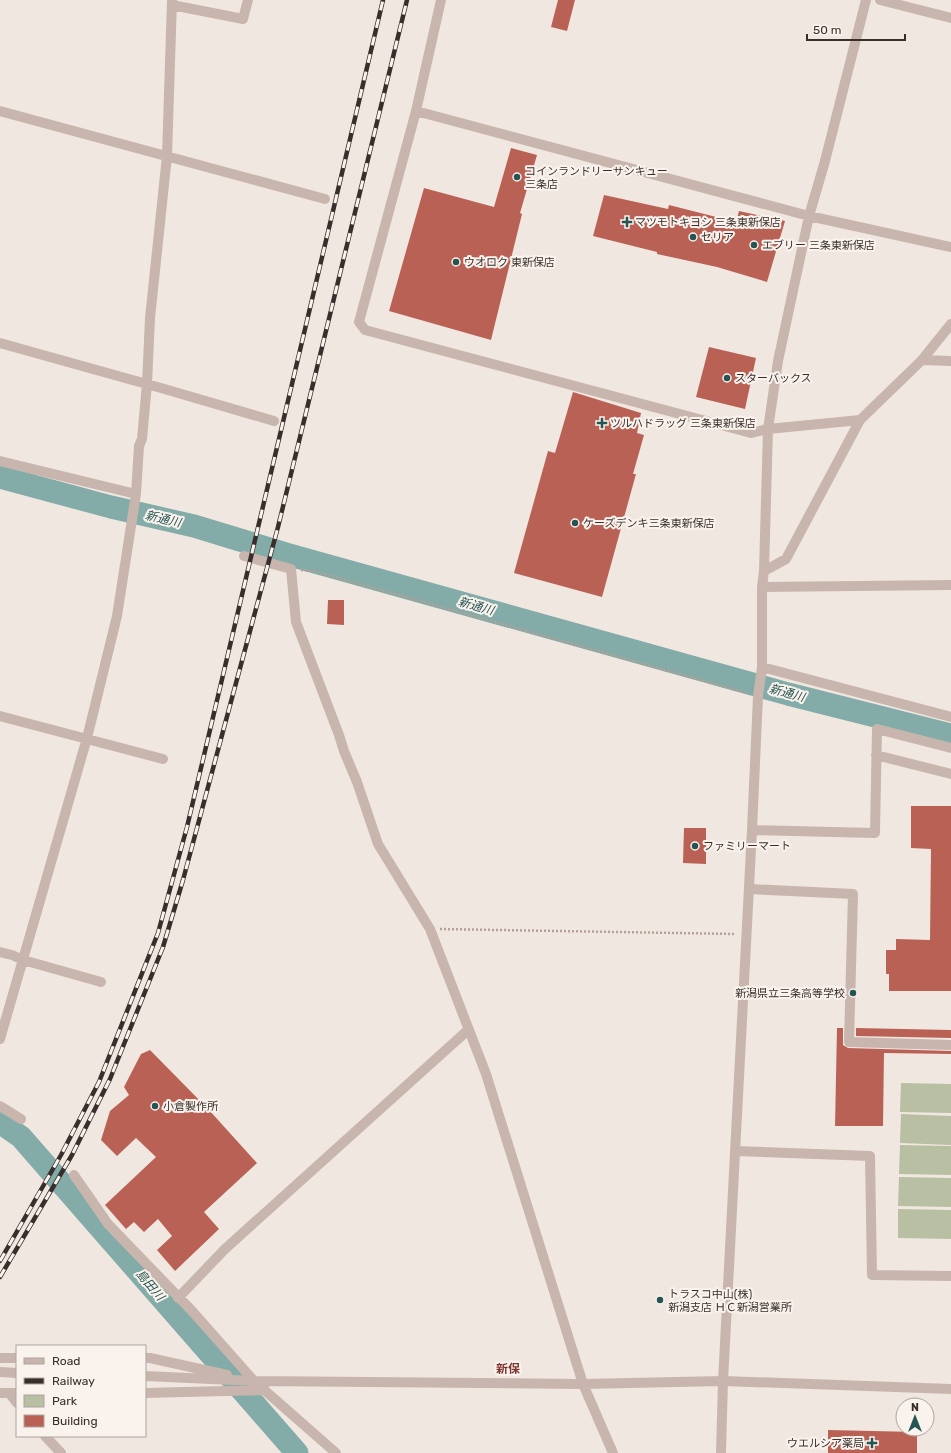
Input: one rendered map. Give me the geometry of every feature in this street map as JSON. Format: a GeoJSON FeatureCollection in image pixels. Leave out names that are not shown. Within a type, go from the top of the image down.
{"type":"FeatureCollection","features":[{"type":"Feature","properties":{"kind":"street"},"geometry":{"type":"LineString","coordinates":[[0,1039],[87,738],[117,616],[136,494],[139,446],[142,439],[147,384],[150,318],[167,156],[172,3],[243,19],[248,0]]}},
{"type":"Feature","properties":{"kind":"street"},"geometry":{"type":"LineString","coordinates":[[441,0],[416,111],[359,322],[365,330],[751,433],[768,429],[860,420]]}},
{"type":"Feature","properties":{"kind":"street"},"geometry":{"type":"LineString","coordinates":[[721,1453],[723,1382],[748,889],[758,694],[761,672],[762,587],[764,571],[768,429],[778,361],[809,216],[825,161],[866,0]]}},
{"type":"Feature","properties":{"kind":"street"},"geometry":{"type":"LineString","coordinates":[[880,0],[951,18]]}},
{"type":"Feature","properties":{"kind":"street"},"geometry":{"type":"LineString","coordinates":[[0,111],[167,156],[176,160],[325,199]]}},
{"type":"Feature","properties":{"kind":"street"},"geometry":{"type":"LineString","coordinates":[[416,111],[809,216],[951,247]]}},
{"type":"Feature","properties":{"kind":"street"},"geometry":{"type":"LineString","coordinates":[[764,571],[786,558],[860,420],[922,360],[951,324]]}},
{"type":"Feature","properties":{"kind":"street"},"geometry":{"type":"LineString","coordinates":[[0,343],[274,421]]}},
{"type":"Feature","properties":{"kind":"street"},"geometry":{"type":"LineString","coordinates":[[922,360],[951,361]]}},
{"type":"Feature","properties":{"kind":"street"},"geometry":{"type":"LineString","coordinates":[[0,461],[136,494]]}},
{"type":"Feature","properties":{"kind":"street"},"geometry":{"type":"LineString","coordinates":[[244,556],[291,569],[296,622],[344,752],[357,782],[378,844],[430,929],[486,1074],[583,1384],[613,1453]]}},
{"type":"Feature","properties":{"kind":"street"},"geometry":{"type":"LineString","coordinates":[[762,587],[951,585]]}},
{"type":"Feature","properties":{"kind":"street"},"geometry":{"type":"LineString","coordinates":[[761,672],[951,717]]}},
{"type":"Feature","properties":{"kind":"street"},"geometry":{"type":"LineString","coordinates":[[0,716],[162,759]]}},
{"type":"Feature","properties":{"kind":"street"},"geometry":{"type":"LineString","coordinates":[[752,830],[875,832],[877,729],[951,748]]}},
{"type":"Feature","properties":{"kind":"street"},"geometry":{"type":"LineString","coordinates":[[876,755],[951,774]]}},
{"type":"Feature","properties":{"kind":"street"},"geometry":{"type":"LineString","coordinates":[[748,889],[852,894],[849,1042],[951,1046]]}},
{"type":"Feature","properties":{"kind":"street"},"geometry":{"type":"LineString","coordinates":[[0,952],[101,982]]}},
{"type":"Feature","properties":{"kind":"street"},"geometry":{"type":"LineString","coordinates":[[178,1298],[225,1249],[468,1030]]}},
{"type":"Feature","properties":{"kind":"street"},"geometry":{"type":"LineString","coordinates":[[0,1106],[22,1119]]}},
{"type":"Feature","properties":{"kind":"street"},"geometry":{"type":"LineString","coordinates":[[735,1151],[870,1156],[872,1275],[951,1276]]}},
{"type":"Feature","properties":{"kind":"street"},"geometry":{"type":"LineString","coordinates":[[74,1175],[108,1224],[192,1312],[254,1381],[336,1453]]}},
{"type":"Feature","properties":{"kind":"street"},"geometry":{"type":"LineString","coordinates":[[0,1358],[16,1358]]}},
{"type":"Feature","properties":{"kind":"street"},"geometry":{"type":"LineString","coordinates":[[146,1358],[254,1381]]}},
{"type":"Feature","properties":{"kind":"street"},"geometry":{"type":"LineString","coordinates":[[0,1372],[16,1373]]}},
{"type":"Feature","properties":{"kind":"street"},"geometry":{"type":"LineString","coordinates":[[146,1376],[254,1381],[583,1384],[723,1382],[951,1389]]}},
{"type":"Feature","properties":{"kind":"street"},"geometry":{"type":"LineString","coordinates":[[146,1393],[265,1390]]}},
{"type":"Feature","properties":{"kind":"street"},"geometry":{"type":"LineString","coordinates":[[9,1393],[16,1402]]}},
{"type":"Feature","properties":{"kind":"street"},"geometry":{"type":"LineString","coordinates":[[46,1437],[61,1453]]}},
{"type":"Feature","properties":{"kind":"path"},"geometry":{"type":"LineString","coordinates":[[291,569],[314,571],[758,694]]}},
{"type":"Feature","properties":{"kind":"path"},"geometry":{"type":"LineString","coordinates":[[430,929],[746,934]]}},
{"type":"Feature","properties":{"kind":"green space"},"geometry":{"type":"Polygon","coordinates":[[[901,1083],[951,1084],[951,1113],[900,1112],[901,1083]]]}},
{"type":"Feature","properties":{"kind":"green space"},"geometry":{"type":"Polygon","coordinates":[[[901,1114],[951,1116],[951,1145],[900,1143],[901,1114]]]}},
{"type":"Feature","properties":{"kind":"green space"},"geometry":{"type":"Polygon","coordinates":[[[900,1145],[951,1146],[951,1175],[899,1174],[900,1145]]]}},
{"type":"Feature","properties":{"kind":"green space"},"geometry":{"type":"Polygon","coordinates":[[[899,1177],[951,1178],[951,1207],[898,1206],[899,1177]]]}},
{"type":"Feature","properties":{"kind":"green space"},"geometry":{"type":"Polygon","coordinates":[[[898,1209],[951,1210],[951,1239],[898,1238],[898,1209]]]}},
{"type":"Feature","properties":{"kind":"building"},"geometry":{"type":"Polygon","coordinates":[[[558,0],[575,0],[567,31],[551,27],[558,0]]]}},
{"type":"Feature","properties":{"kind":"building","name":"ウオロク 東新保店"},"geometry":{"type":"Polygon","coordinates":[[[511,148],[537,155],[520,213],[522,214],[491,340],[389,311],[424,188],[494,207],[511,148]]]}},
{"type":"Feature","properties":{"kind":"building"},"geometry":{"type":"Polygon","coordinates":[[[604,195],[668,209],[669,205],[736,222],[739,211],[785,221],[767,282],[717,267],[657,254],[657,252],[593,236],[604,195]]]}},
{"type":"Feature","properties":{"kind":"building","name":"スターバックス"},"geometry":{"type":"Polygon","coordinates":[[[709,347],[756,358],[745,409],[696,397],[709,347]]]}},
{"type":"Feature","properties":{"kind":"building","name":"ケーズデンキ三条東新保店"},"geometry":{"type":"Polygon","coordinates":[[[573,392],[641,413],[637,433],[644,435],[633,474],[636,474],[602,597],[514,573],[548,451],[555,453],[573,392]]]}},
{"type":"Feature","properties":{"kind":"building"},"geometry":{"type":"Polygon","coordinates":[[[328,600],[344,600],[344,625],[327,624],[328,600]]]}},
{"type":"Feature","properties":{"kind":"building"},"geometry":{"type":"Polygon","coordinates":[[[911,806],[951,806],[951,991],[889,991],[889,974],[886,974],[886,950],[896,950],[896,939],[930,940],[931,849],[911,848],[911,806]]]}},
{"type":"Feature","properties":{"kind":"building","name":"ファミリーマート"},"geometry":{"type":"Polygon","coordinates":[[[684,828],[706,828],[706,864],[683,863],[684,828]]]}},
{"type":"Feature","properties":{"kind":"building"},"geometry":{"type":"Polygon","coordinates":[[[837,1028],[843,1028],[843,1045],[848,1048],[951,1051],[951,1054],[884,1053],[883,1126],[835,1126],[837,1028]]]}},
{"type":"Feature","properties":{"kind":"building"},"geometry":{"type":"Polygon","coordinates":[[[856,1028],[951,1030],[951,1038],[856,1036],[856,1028]]]}},
{"type":"Feature","properties":{"kind":"building"},"geometry":{"type":"Polygon","coordinates":[[[150,1050],[209,1110],[257,1163],[204,1212],[219,1229],[175,1271],[157,1250],[172,1236],[158,1219],[144,1232],[134,1222],[126,1229],[105,1205],[156,1157],[136,1138],[117,1156],[101,1140],[110,1111],[129,1095],[124,1087],[141,1054],[150,1050]]]}},
{"type":"Feature","properties":{"kind":"building","name":"ウエルシア薬局"},"geometry":{"type":"Polygon","coordinates":[[[828,1430],[895,1432],[895,1437],[917,1437],[917,1453],[828,1453],[828,1430]]]}},
{"type":"Feature","properties":{"kind":"waterway","name":"新通川"},"geometry":{"type":"LineString","coordinates":[[0,477],[111,507],[194,526],[286,554],[788,694],[951,735]]}},
{"type":"Feature","properties":{"kind":"waterway","name":"島田川"},"geometry":{"type":"LineString","coordinates":[[0,1122],[21,1137],[297,1453]]}},
{"type":"Feature","properties":{"kind":"railway"},"geometry":{"type":"LineString","coordinates":[[0,1261],[61,1155],[99,1082],[158,933],[187,827],[383,0]]}},
{"type":"Feature","properties":{"kind":"railway"},"geometry":{"type":"LineString","coordinates":[[0,1277],[72,1155],[110,1079],[163,947],[183,880],[278,527],[407,0]]}},
{"type":"Feature","properties":{"kind":"place","name":"コインランドリーサンキュー 三条店"},"geometry":{"type":"Point","coordinates":[517,177]}},
{"type":"Feature","properties":{"kind":"place","name":"マツモトキヨシ 三条東新保店"},"geometry":{"type":"Point","coordinates":[627,222]}},
{"type":"Feature","properties":{"kind":"place","name":"セリア"},"geometry":{"type":"Point","coordinates":[693,237]}},
{"type":"Feature","properties":{"kind":"place","name":"エブリー 三条東新保店"},"geometry":{"type":"Point","coordinates":[754,245]}},
{"type":"Feature","properties":{"kind":"place","name":"ウオロク 東新保店"},"geometry":{"type":"Point","coordinates":[456,262]}},
{"type":"Feature","properties":{"kind":"place","name":"スターバックス"},"geometry":{"type":"Point","coordinates":[727,378]}},
{"type":"Feature","properties":{"kind":"place","name":"ツルハドラッグ 三条東新保店"},"geometry":{"type":"Point","coordinates":[602,423]}},
{"type":"Feature","properties":{"kind":"place","name":"ケーズデンキ三条東新保店"},"geometry":{"type":"Point","coordinates":[575,523]}},
{"type":"Feature","properties":{"kind":"place","name":"ファミリーマート"},"geometry":{"type":"Point","coordinates":[695,846]}},
{"type":"Feature","properties":{"kind":"place","name":"新潟県立三条高等学校"},"geometry":{"type":"Point","coordinates":[853,993]}},
{"type":"Feature","properties":{"kind":"place","name":"小倉製作所"},"geometry":{"type":"Point","coordinates":[155,1106]}},
{"type":"Feature","properties":{"kind":"place","name":"トラスコ中山(株) 新潟支店 ＨＣ新潟営業所"},"geometry":{"type":"Point","coordinates":[660,1300]}},
{"type":"Feature","properties":{"kind":"place","name":"ウエルシア薬局"},"geometry":{"type":"Point","coordinates":[872,1443]}},
{"type":"Feature","properties":{"kind":"district","name":"新保"},"geometry":{"type":"Point","coordinates":[508,1369]}}]}
